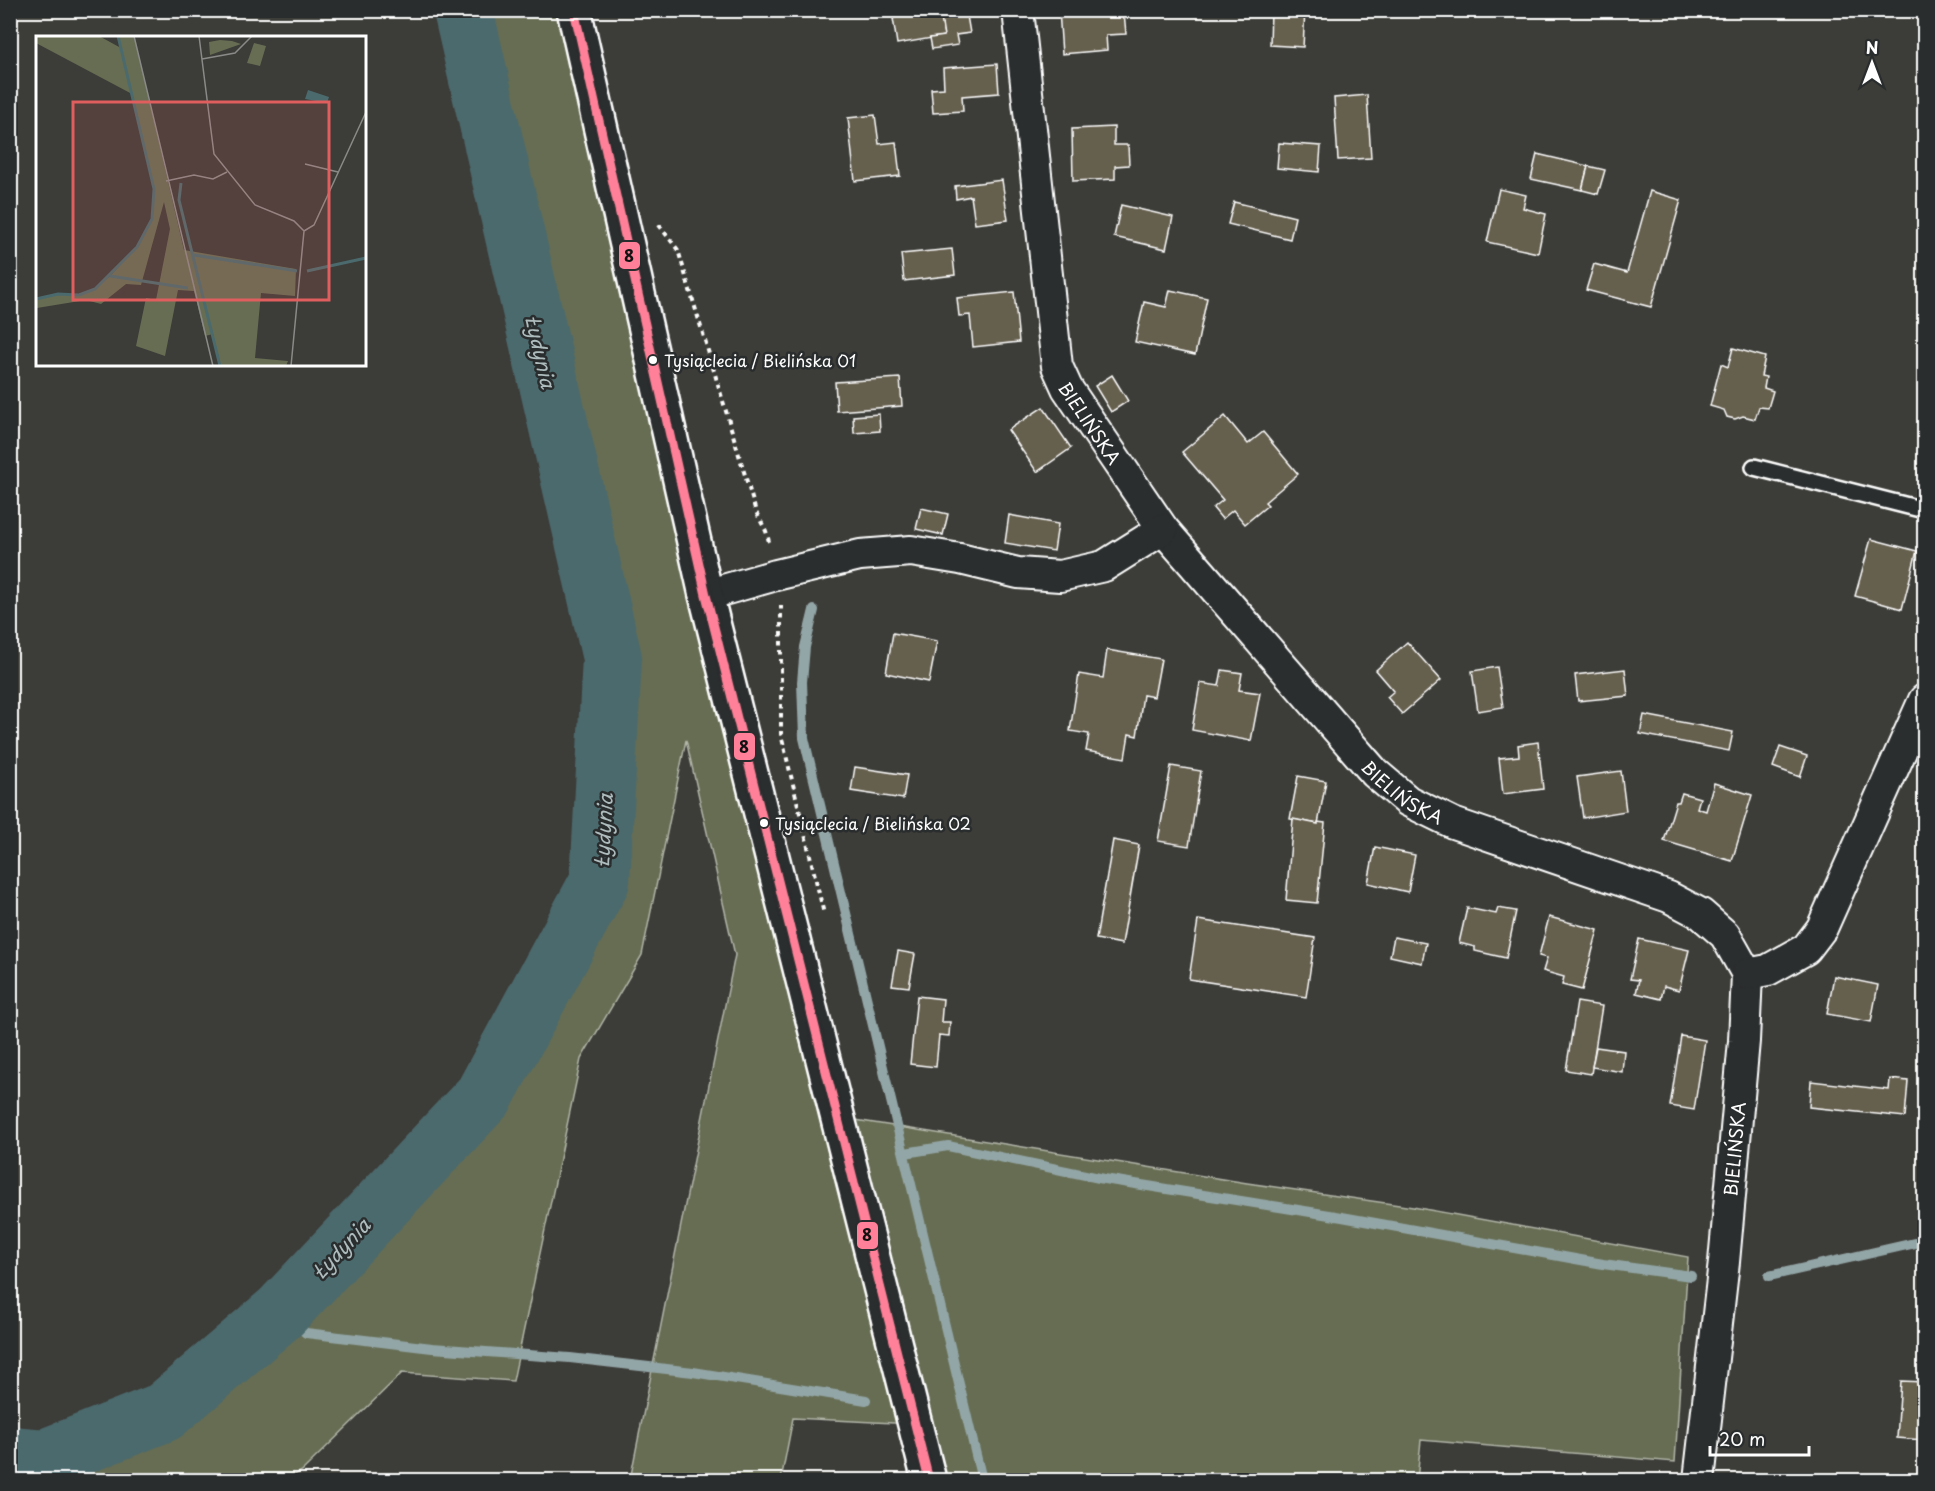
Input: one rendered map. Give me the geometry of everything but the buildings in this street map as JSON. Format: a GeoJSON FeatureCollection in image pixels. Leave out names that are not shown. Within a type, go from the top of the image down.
{"type":"FeatureCollection","features":[{"type":"Feature","properties":{"kind":"main road"},"geometry":{"type":"LineString","coordinates":[[574,10],[706,595],[928,1480]]}},
{"type":"Feature","properties":{"kind":"street","name":"BIELIŃSKA"},"geometry":{"type":"LineString","coordinates":[[1018,10],[1057,366],[1067,388],[1163,529],[1375,773],[1408,801],[1453,823],[1669,897],[1701,914],[1725,935],[1747,974],[1744,1041],[1724,1262],[1699,1480]]}},
{"type":"Feature","properties":{"kind":"street"},"geometry":{"type":"LineString","coordinates":[[706,595],[860,555],[911,551],[960,559],[1018,573],[1060,576],[1104,566],[1163,529]]}},
{"type":"Feature","properties":{"kind":"street"},"geometry":{"type":"LineString","coordinates":[[1747,974],[1768,970],[1806,949],[1822,928],[1924,700]]}},
{"type":"Feature","properties":{"kind":"lane"},"geometry":{"type":"LineString","coordinates":[[1754,467],[1924,510]]}},
{"type":"Feature","properties":{"kind":"path"},"geometry":{"type":"LineString","coordinates":[[657,222],[678,250],[756,512],[766,531],[782,610],[781,734],[825,920]]}},
{"type":"Feature","properties":{"kind":"green space"},"geometry":{"type":"Polygon","coordinates":[[[463,11],[574,11],[837,1117],[1247,1183],[1413,1207],[1688,1257],[1675,1462],[1421,1440],[1417,1480],[929,1480],[914,1424],[793,1418],[781,1480],[630,1480],[735,955],[686,740],[642,955],[581,1059],[513,1381],[402,1373],[302,1471],[285,1480],[11,1480],[10,1456],[45,1458],[164,1412],[281,1312],[484,1096],[600,881],[612,658],[463,11]]]}},
{"type":"Feature","properties":{"kind":"waterway","name":"Łydynia"},"geometry":{"type":"LineString","coordinates":[[10,1456],[45,1459],[164,1412],[281,1312],[484,1096],[600,881],[612,658],[463,10]]}},
{"type":"Feature","properties":{"kind":"waterway"},"geometry":{"type":"LineString","coordinates":[[814,610],[805,647],[802,682],[804,738],[982,1480]]}},
{"type":"Feature","properties":{"kind":"waterway"},"geometry":{"type":"LineString","coordinates":[[905,1153],[948,1146],[1104,1179],[1342,1217],[1603,1264],[1691,1276]]}},
{"type":"Feature","properties":{"kind":"waterway"},"geometry":{"type":"LineString","coordinates":[[1769,1276],[1924,1241]]}},
{"type":"Feature","properties":{"kind":"waterway"},"geometry":{"type":"LineString","coordinates":[[281,1312],[306,1333],[432,1348],[570,1358],[693,1372],[866,1400]]}},
{"type":"Feature","properties":{"kind":"transit line","name":"8"},"geometry":{"type":"LineString","coordinates":[[574,10],[706,595],[929,1480]]}},
{"type":"Feature","properties":{"kind":"place","name":"Tysiąclecia / Bielińska 01"},"geometry":{"type":"Point","coordinates":[653,360]}},
{"type":"Feature","properties":{"kind":"place","name":"Tysiąclecia / Bielińska 02"},"geometry":{"type":"Point","coordinates":[764,823]}}]}
